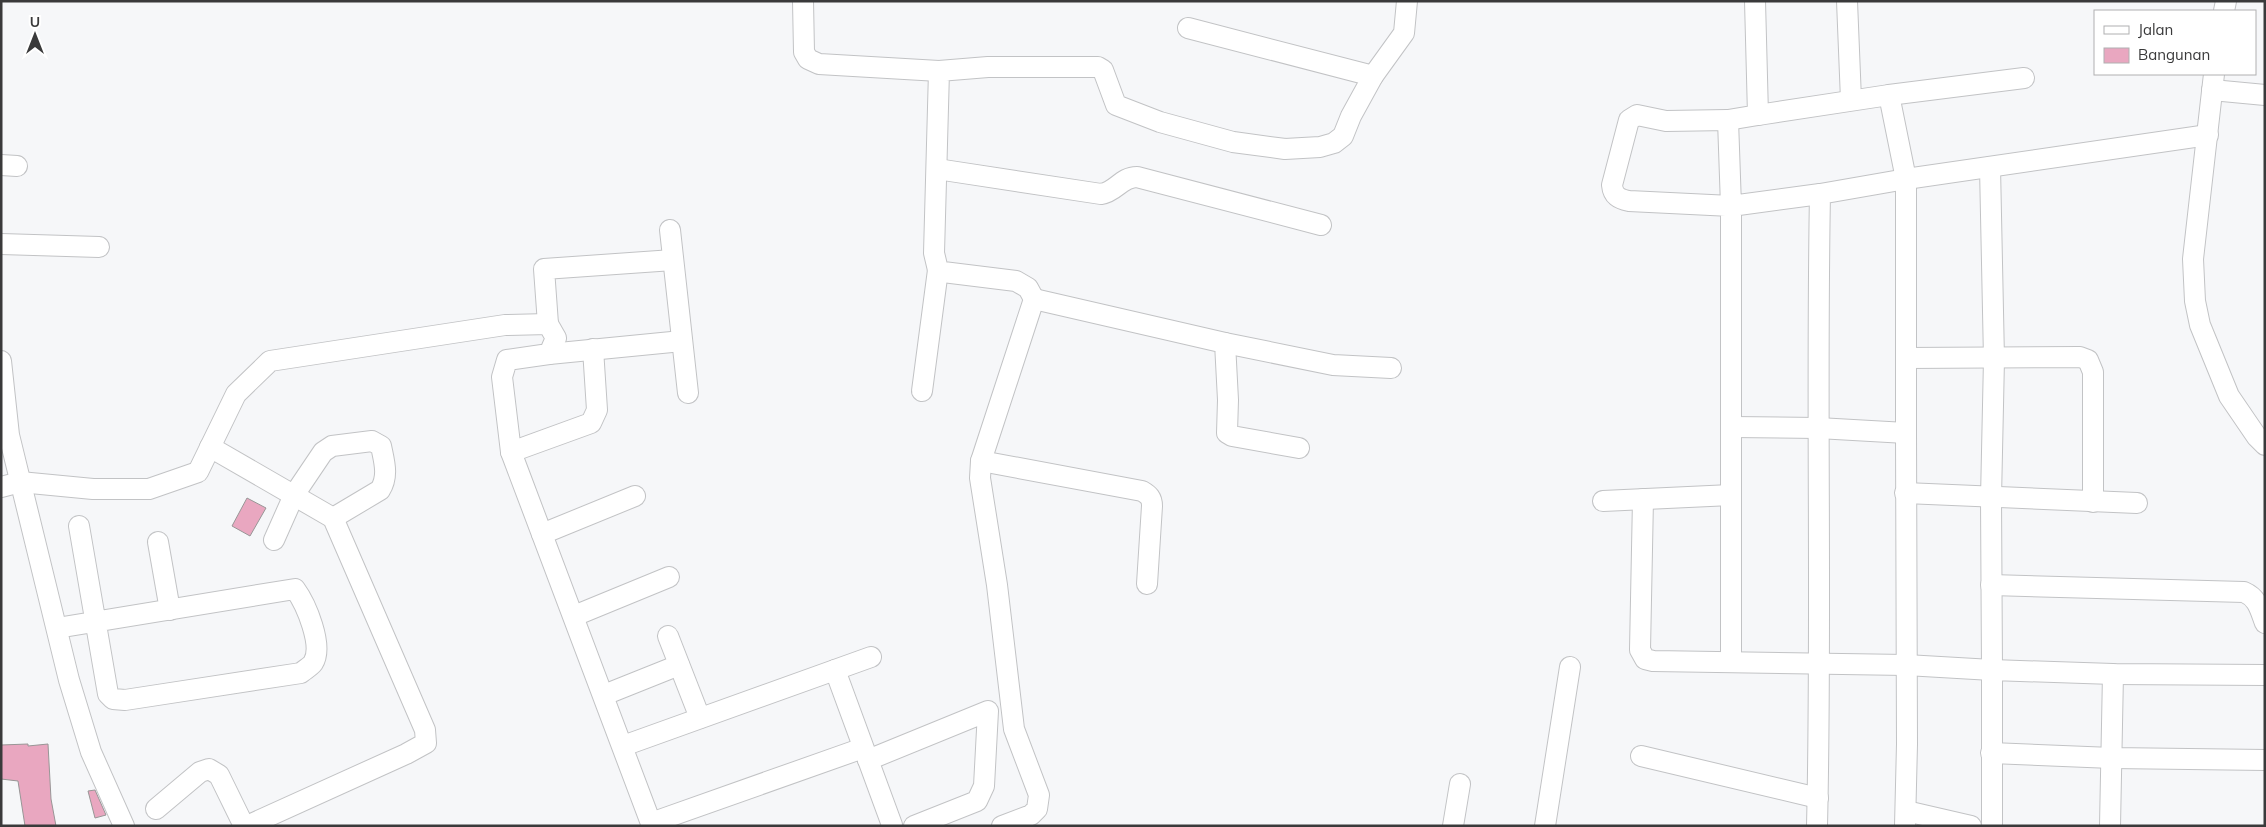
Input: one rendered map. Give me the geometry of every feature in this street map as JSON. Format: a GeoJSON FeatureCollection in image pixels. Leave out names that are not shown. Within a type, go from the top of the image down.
{"type":"FeatureCollection","features":[{"type":"Feature","properties":{"kind":"street"},"geometry":{"type":"LineString","coordinates":[[803,1],[804,52],[808,60],[819,64],[939,70],[988,67],[1098,68],[1103,70],[1116,105],[1120,108],[1208,137],[1263,147],[1285,148],[1320,147],[1334,143],[1343,136],[1351,116],[1373,76],[1404,33],[1407,1]]}},
{"type":"Feature","properties":{"kind":"street"},"geometry":{"type":"LineString","coordinates":[[1755,1],[1758,115]]}},
{"type":"Feature","properties":{"kind":"street"},"geometry":{"type":"LineString","coordinates":[[1847,1],[1851,100]]}},
{"type":"Feature","properties":{"kind":"street"},"geometry":{"type":"LineString","coordinates":[[1188,28],[1373,76]]}},
{"type":"Feature","properties":{"kind":"street"},"geometry":{"type":"LineString","coordinates":[[922,392],[938,270],[934,253],[939,70]]}},
{"type":"Feature","properties":{"kind":"street"},"geometry":{"type":"LineString","coordinates":[[2024,78],[1851,100],[1728,120],[1666,121],[1637,115],[1629,120],[1612,191],[1617,198],[1629,201],[1731,206],[2208,135]]}},
{"type":"Feature","properties":{"kind":"street"},"geometry":{"type":"LineString","coordinates":[[2265,95],[2213,82],[2193,259],[2195,300],[2200,325],[2229,396],[2257,437],[2265,445]]}},
{"type":"Feature","properties":{"kind":"street"},"geometry":{"type":"LineString","coordinates":[[1888,95],[1906,179],[1905,818],[1971,826]]}},
{"type":"Feature","properties":{"kind":"street"},"geometry":{"type":"LineString","coordinates":[[1728,120],[1731,206],[1731,662]]}},
{"type":"Feature","properties":{"kind":"street"},"geometry":{"type":"LineString","coordinates":[[1990,167],[1994,359],[1991,498],[1992,826]]}},
{"type":"Feature","properties":{"kind":"street"},"geometry":{"type":"LineString","coordinates":[[937,169],[1101,194],[1114,189],[1126,178],[1137,177],[1321,225]]}},
{"type":"Feature","properties":{"kind":"street"},"geometry":{"type":"LineString","coordinates":[[1817,826],[1820,663],[1818,428],[1820,194]]}},
{"type":"Feature","properties":{"kind":"street"},"geometry":{"type":"LineString","coordinates":[[670,230],[688,393]]}},
{"type":"Feature","properties":{"kind":"street"},"geometry":{"type":"LineString","coordinates":[[1,244],[99,247]]}},
{"type":"Feature","properties":{"kind":"street"},"geometry":{"type":"LineString","coordinates":[[549,354],[556,338],[548,324],[544,269],[673,260]]}},
{"type":"Feature","properties":{"kind":"street"},"geometry":{"type":"LineString","coordinates":[[938,270],[1016,281],[1028,288],[1034,299],[981,461],[980,478],[997,585],[1014,729],[1039,795],[1037,809],[1031,815],[1002,826]]}},
{"type":"Feature","properties":{"kind":"street"},"geometry":{"type":"LineString","coordinates":[[1034,299],[1225,343],[1333,365],[1391,368]]}},
{"type":"Feature","properties":{"kind":"street"},"geometry":{"type":"LineString","coordinates":[[11,484],[93,490],[149,490],[198,472],[236,394],[270,361],[505,326],[548,324]]}},
{"type":"Feature","properties":{"kind":"street"},"geometry":{"type":"LineString","coordinates":[[682,341],[592,349],[507,360],[502,377],[512,452],[651,824],[866,754],[988,710],[984,786],[977,802],[914,826]]}},
{"type":"Feature","properties":{"kind":"street"},"geometry":{"type":"LineString","coordinates":[[1225,343],[1228,400],[1227,433],[1232,436],[1299,448]]}},
{"type":"Feature","properties":{"kind":"street"},"geometry":{"type":"LineString","coordinates":[[512,452],[591,423],[598,410],[592,349]]}},
{"type":"Feature","properties":{"kind":"street"},"geometry":{"type":"LineString","coordinates":[[1906,358],[1994,359],[2080,357],[2088,360],[2093,372],[2093,502]]}},
{"type":"Feature","properties":{"kind":"street"},"geometry":{"type":"LineString","coordinates":[[1,360],[11,484],[57,628],[69,680],[91,752],[124,826]]}},
{"type":"Feature","properties":{"kind":"street"},"geometry":{"type":"LineString","coordinates":[[1732,427],[1818,428],[1906,433]]}},
{"type":"Feature","properties":{"kind":"street"},"geometry":{"type":"LineString","coordinates":[[274,540],[294,495],[323,452],[332,446],[372,441],[381,446],[385,468],[385,482],[380,490],[333,518]]}},
{"type":"Feature","properties":{"kind":"street"},"geometry":{"type":"LineString","coordinates":[[156,810],[200,772],[209,769],[219,775],[245,826],[406,754],[426,743],[426,730],[333,518],[210,447]]}},
{"type":"Feature","properties":{"kind":"street"},"geometry":{"type":"LineString","coordinates":[[981,461],[1142,491],[1148,494],[1152,500],[1152,506],[1147,584]]}},
{"type":"Feature","properties":{"kind":"street"},"geometry":{"type":"LineString","coordinates":[[1906,493],[2137,503]]}},
{"type":"Feature","properties":{"kind":"street"},"geometry":{"type":"LineString","coordinates":[[1603,501],[1731,495]]}},
{"type":"Feature","properties":{"kind":"street"},"geometry":{"type":"LineString","coordinates":[[542,534],[635,496]]}},
{"type":"Feature","properties":{"kind":"street"},"geometry":{"type":"LineString","coordinates":[[1644,499],[1640,650],[1645,659],[1653,661],[1906,665],[2113,674],[2265,675]]}},
{"type":"Feature","properties":{"kind":"street"},"geometry":{"type":"LineString","coordinates":[[57,628],[96,621],[295,589],[302,599],[314,632],[315,650],[313,662],[301,673],[125,700],[113,699],[108,694],[96,621],[79,526]]}},
{"type":"Feature","properties":{"kind":"street"},"geometry":{"type":"LineString","coordinates":[[158,542],[170,610]]}},
{"type":"Feature","properties":{"kind":"street"},"geometry":{"type":"LineString","coordinates":[[574,616],[669,577]]}},
{"type":"Feature","properties":{"kind":"street"},"geometry":{"type":"LineString","coordinates":[[1991,585],[2244,592],[2252,595],[2257,601],[2265,623]]}},
{"type":"Feature","properties":{"kind":"street"},"geometry":{"type":"LineString","coordinates":[[668,636],[700,718]]}},
{"type":"Feature","properties":{"kind":"street"},"geometry":{"type":"LineString","coordinates":[[623,746],[871,657]]}},
{"type":"Feature","properties":{"kind":"street"},"geometry":{"type":"LineString","coordinates":[[604,695],[680,665]]}},
{"type":"Feature","properties":{"kind":"street"},"geometry":{"type":"LineString","coordinates":[[1545,826],[1570,667]]}},
{"type":"Feature","properties":{"kind":"street"},"geometry":{"type":"LineString","coordinates":[[835,670],[894,825]]}},
{"type":"Feature","properties":{"kind":"street"},"geometry":{"type":"LineString","coordinates":[[2110,826],[2113,674]]}},
{"type":"Feature","properties":{"kind":"street"},"geometry":{"type":"LineString","coordinates":[[1992,753],[2112,758],[2265,760]]}},
{"type":"Feature","properties":{"kind":"street"},"geometry":{"type":"LineString","coordinates":[[1641,756],[1818,798]]}},
{"type":"Feature","properties":{"kind":"street"},"geometry":{"type":"LineString","coordinates":[[1453,826],[1460,784]]}},
{"type":"Feature","properties":{"kind":"building"},"geometry":{"type":"Polygon","coordinates":[[[247,498],[266,508],[250,536],[232,526],[247,498]]]}},
{"type":"Feature","properties":{"kind":"building"},"geometry":{"type":"Polygon","coordinates":[[[28,744],[28,746],[48,744],[51,799],[56,826],[25,826],[18,781],[1,779],[1,745],[28,744]]]}},
{"type":"Feature","properties":{"kind":"building"},"geometry":{"type":"Polygon","coordinates":[[[95,790],[106,815],[95,818],[88,791],[95,790]]]}}]}
